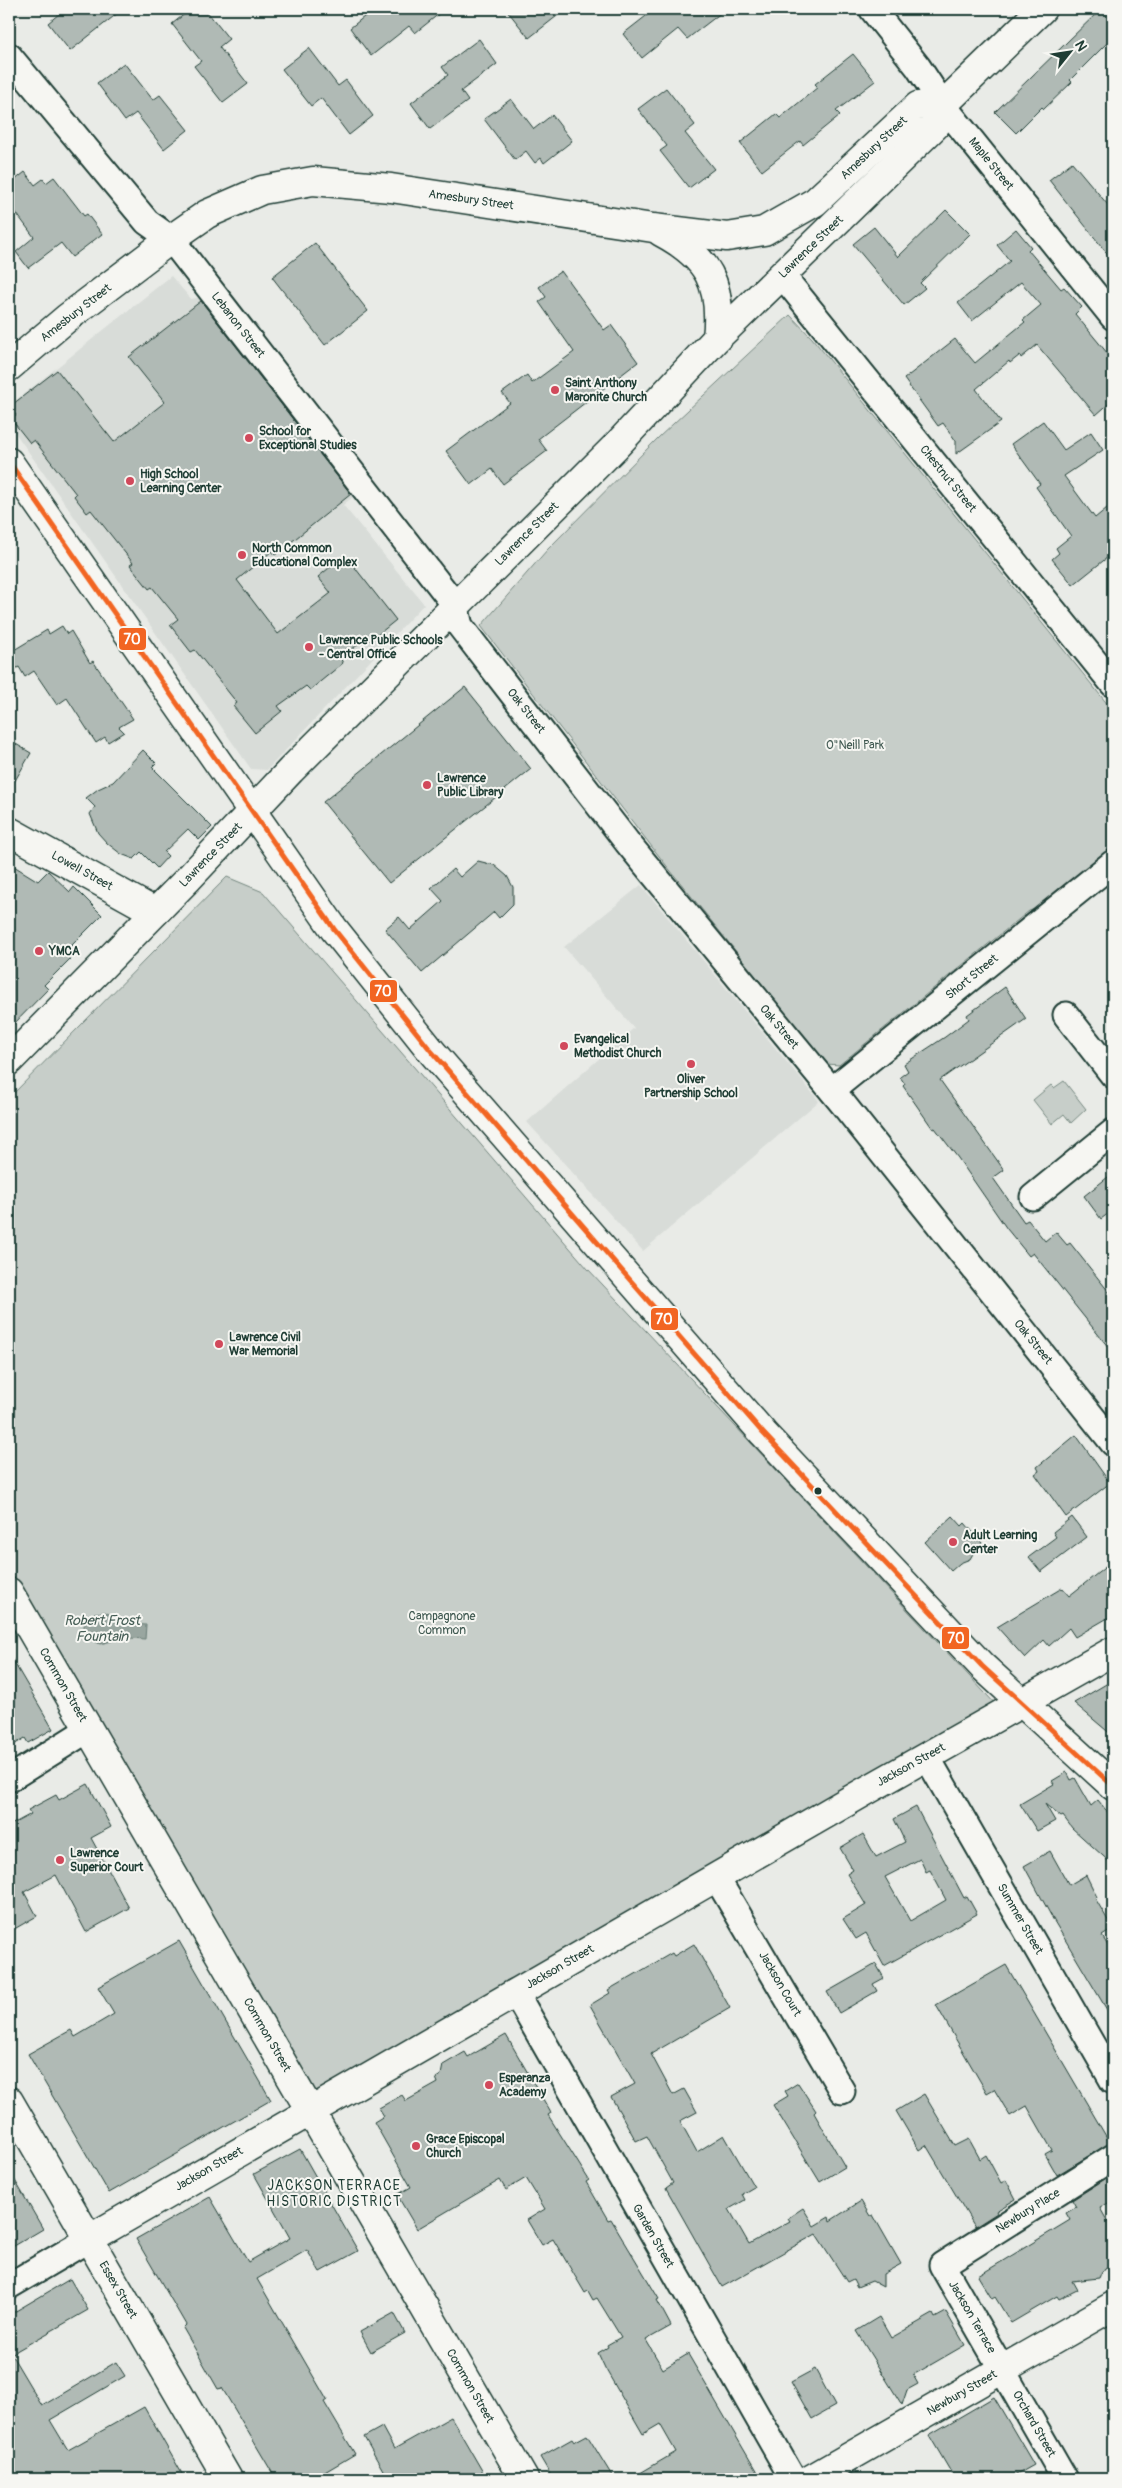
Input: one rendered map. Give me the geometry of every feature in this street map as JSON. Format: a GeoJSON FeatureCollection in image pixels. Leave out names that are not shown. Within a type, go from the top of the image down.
{"type":"FeatureCollection","features":[{"type":"Feature","properties":{"kind":"main road","name":"Lawrence Street"},"geometry":{"type":"LineString","coordinates":[[9,1061],[455,605],[616,446],[717,338],[936,125],[943,105],[1042,9]]}},
{"type":"Feature","properties":{"kind":"main road","name":"Amesbury Street"},"geometry":{"type":"LineString","coordinates":[[9,367],[67,318],[207,214],[262,190],[313,181],[399,189],[653,228],[728,237],[764,231],[815,202],[918,106],[943,105]]}},
{"type":"Feature","properties":{"kind":"main road"},"geometry":{"type":"LineString","coordinates":[[653,228],[681,243],[699,258],[711,278],[717,301],[719,320],[717,338]]}},
{"type":"Feature","properties":{"kind":"main road"},"geometry":{"type":"LineString","coordinates":[[9,462],[334,929],[438,1059],[763,1433],[982,1666],[1113,1786]]}},
{"type":"Feature","properties":{"kind":"main road","name":"Lowell Street"},"geometry":{"type":"LineString","coordinates":[[9,831],[155,912]]}},
{"type":"Feature","properties":{"kind":"main road","name":"Common Street"},"geometry":{"type":"LineString","coordinates":[[9,1592],[524,2479]]}},
{"type":"Feature","properties":{"kind":"main road","name":"Jackson Street"},"geometry":{"type":"LineString","coordinates":[[88,2239],[515,1992],[1113,1652]]}},
{"type":"Feature","properties":{"kind":"main road","name":"Essex Street"},"geometry":{"type":"LineString","coordinates":[[9,2101],[228,2479]]}},
{"type":"Feature","properties":{"kind":"main road","name":"Newbury Street"},"geometry":{"type":"LineString","coordinates":[[811,2479],[1113,2306]]}},
{"type":"Feature","properties":{"kind":"street","name":"Maple Street"},"geometry":{"type":"LineString","coordinates":[[872,9],[918,67],[943,105],[1113,317]]}},
{"type":"Feature","properties":{"kind":"street","name":"Lebanon Street"},"geometry":{"type":"LineString","coordinates":[[9,56],[146,222],[172,239],[455,605]]}},
{"type":"Feature","properties":{"kind":"street","name":"Chestnut Street"},"geometry":{"type":"LineString","coordinates":[[782,275],[1113,684]]}},
{"type":"Feature","properties":{"kind":"street","name":"Oak Street"},"geometry":{"type":"LineString","coordinates":[[455,605],[460,626],[627,842],[832,1090],[1113,1443]]}},
{"type":"Feature","properties":{"kind":"street","name":"Short Street"},"geometry":{"type":"LineString","coordinates":[[832,1090],[1113,864]]}},
{"type":"Feature","properties":{"kind":"street"},"geometry":{"type":"LineString","coordinates":[[1066,1015],[1113,1075]]}},
{"type":"Feature","properties":{"kind":"street"},"geometry":{"type":"LineString","coordinates":[[1033,1197],[1113,1132]]}},
{"type":"Feature","properties":{"kind":"street"},"geometry":{"type":"LineString","coordinates":[[9,1778],[89,1729]]}},
{"type":"Feature","properties":{"kind":"street","name":"Summer Street"},"geometry":{"type":"LineString","coordinates":[[927,1757],[1113,2082]]}},
{"type":"Feature","properties":{"kind":"street","name":"Jackson Court"},"geometry":{"type":"LineString","coordinates":[[716,1877],[842,2092]]}},
{"type":"Feature","properties":{"kind":"street","name":"Garden Street"},"geometry":{"type":"LineString","coordinates":[[515,1992],[793,2479]]}},
{"type":"Feature","properties":{"kind":"street","name":"Newbury Place"},"geometry":{"type":"LineString","coordinates":[[942,2265],[1113,2157]]}},
{"type":"Feature","properties":{"kind":"street","name":"Jackson Street"},"geometry":{"type":"LineString","coordinates":[[9,2286],[88,2239]]}},
{"type":"Feature","properties":{"kind":"street","name":"Jackson Terrace"},"geometry":{"type":"LineString","coordinates":[[942,2265],[1002,2370]]}},
{"type":"Feature","properties":{"kind":"street","name":"Orchard Street"},"geometry":{"type":"LineString","coordinates":[[1002,2370],[1065,2479]]}},
{"type":"Feature","properties":{"kind":"shaded area","name":"North Common Educational Complex"},"geometry":{"type":"Polygon","coordinates":[[[171,276],[191,299],[209,296],[360,491],[343,505],[424,604],[267,770],[251,769],[9,424],[9,406],[171,276]]]}},
{"type":"Feature","properties":{"kind":"shaded area","name":"Oliver Partnership School"},"geometry":{"type":"Polygon","coordinates":[[[641,885],[819,1101],[643,1251],[527,1122],[634,1028],[564,947],[641,885]]]}},
{"type":"Feature","properties":{"kind":"green space","name":"O\"Neill Park"},"geometry":{"type":"Polygon","coordinates":[[[790,315],[812,338],[1113,711],[1113,847],[1035,909],[1029,911],[839,1065],[827,1064],[666,865],[481,626],[547,550],[659,437],[790,315]]]}},
{"type":"Feature","properties":{"kind":"green space","name":"Campagnone Common"},"geometry":{"type":"Polygon","coordinates":[[[227,877],[263,892],[588,1269],[1000,1709],[314,2094],[9,1572],[9,1098],[227,877]]]}},
{"type":"Feature","properties":{"kind":"green space"},"geometry":{"type":"Polygon","coordinates":[[[1064,1081],[1086,1109],[1071,1123],[1064,1114],[1052,1124],[1033,1100],[1051,1085],[1054,1088],[1064,1081]]]}},
{"type":"Feature","properties":{"kind":"water","name":"Robert Frost Fountain"},"geometry":{"type":"Polygon","coordinates":[[[105,1612],[115,1617],[118,1623],[146,1625],[145,1639],[114,1637],[112,1641],[100,1644],[92,1641],[86,1633],[84,1623],[94,1613],[105,1612]]]}},
{"type":"Feature","properties":{"kind":"building"},"geometry":{"type":"Polygon","coordinates":[[[65,9],[123,9],[70,51],[48,23],[65,9]]]}},
{"type":"Feature","properties":{"kind":"building"},"geometry":{"type":"Polygon","coordinates":[[[191,9],[205,9],[229,39],[219,47],[248,84],[223,103],[194,66],[201,61],[172,24],[191,9]]]}},
{"type":"Feature","properties":{"kind":"building"},"geometry":{"type":"Polygon","coordinates":[[[374,9],[445,9],[415,33],[409,26],[371,56],[350,28],[374,9]]]}},
{"type":"Feature","properties":{"kind":"building"},"geometry":{"type":"Polygon","coordinates":[[[506,9],[566,9],[529,38],[506,9]]]}},
{"type":"Feature","properties":{"kind":"building"},"geometry":{"type":"Polygon","coordinates":[[[655,9],[726,9],[687,39],[678,29],[642,58],[623,34],[655,9]]]}},
{"type":"Feature","properties":{"kind":"building"},"geometry":{"type":"Polygon","coordinates":[[[1101,9],[1113,9],[1113,37],[1070,80],[1072,82],[1044,109],[1042,107],[1016,133],[995,112],[1101,9]]]}},
{"type":"Feature","properties":{"kind":"building"},"geometry":{"type":"Polygon","coordinates":[[[479,39],[497,64],[461,91],[468,101],[430,129],[411,103],[448,75],[442,67],[479,39]]]}},
{"type":"Feature","properties":{"kind":"building"},"geometry":{"type":"Polygon","coordinates":[[[309,48],[338,86],[346,80],[373,116],[349,135],[321,98],[311,106],[282,69],[309,48]]]}},
{"type":"Feature","properties":{"kind":"building"},"geometry":{"type":"Polygon","coordinates":[[[853,54],[875,81],[836,111],[840,115],[803,145],[800,141],[762,171],[740,143],[776,114],[780,118],[818,87],[815,84],[853,54]]]}},
{"type":"Feature","properties":{"kind":"building"},"geometry":{"type":"Polygon","coordinates":[[[124,63],[153,100],[160,95],[188,130],[164,149],[136,113],[125,121],[97,83],[124,63]]]}},
{"type":"Feature","properties":{"kind":"building"},"geometry":{"type":"Polygon","coordinates":[[[666,88],[695,125],[685,133],[714,169],[689,188],[660,151],[667,146],[638,109],[666,88]]]}},
{"type":"Feature","properties":{"kind":"building"},"geometry":{"type":"Polygon","coordinates":[[[511,99],[534,129],[552,115],[572,141],[544,163],[541,158],[535,163],[526,151],[515,160],[484,119],[511,99]]]}},
{"type":"Feature","properties":{"kind":"building"},"geometry":{"type":"Polygon","coordinates":[[[1072,162],[1113,211],[1113,261],[1049,180],[1072,162]]]}},
{"type":"Feature","properties":{"kind":"building"},"geometry":{"type":"Polygon","coordinates":[[[25,172],[35,185],[43,179],[46,183],[54,177],[84,216],[87,214],[102,234],[72,257],[61,243],[28,268],[16,252],[34,237],[14,210],[16,208],[9,199],[9,185],[25,172]]]}},
{"type":"Feature","properties":{"kind":"building"},"geometry":{"type":"Polygon","coordinates":[[[946,210],[970,234],[920,283],[925,288],[904,305],[853,244],[874,227],[898,257],[946,210]]]}},
{"type":"Feature","properties":{"kind":"building"},"geometry":{"type":"Polygon","coordinates":[[[1016,229],[1031,247],[1028,250],[1061,289],[1064,287],[1082,307],[1075,314],[1113,360],[1113,400],[1096,415],[1037,345],[1021,358],[1020,355],[1010,363],[1009,361],[976,389],[1001,422],[956,454],[956,441],[943,423],[938,426],[904,379],[955,339],[975,363],[1025,322],[1023,320],[1041,305],[1021,282],[972,321],[958,303],[1010,261],[997,245],[1016,229]]]}},
{"type":"Feature","properties":{"kind":"building"},"geometry":{"type":"Polygon","coordinates":[[[315,243],[368,311],[325,345],[272,277],[315,243]]]}},
{"type":"Feature","properties":{"kind":"building","name":"Saint Anthony Maronite Church"},"geometry":{"type":"Polygon","coordinates":[[[561,271],[604,330],[611,325],[638,362],[538,439],[547,451],[503,484],[492,469],[471,485],[446,451],[510,403],[502,393],[527,375],[532,383],[574,352],[539,302],[546,297],[539,287],[561,271]]]}},
{"type":"Feature","properties":{"kind":"building","name":"North Common Educational Complex"},"geometry":{"type":"Polygon","coordinates":[[[201,301],[351,494],[275,555],[272,551],[237,580],[278,634],[331,593],[318,577],[345,555],[396,620],[370,641],[367,638],[340,658],[343,663],[310,690],[306,686],[278,706],[282,711],[255,733],[233,706],[237,703],[195,650],[191,652],[170,625],[178,619],[152,587],[149,589],[130,565],[133,563],[91,510],[87,513],[74,496],[76,494],[34,440],[30,443],[11,419],[16,415],[9,407],[57,370],[114,442],[165,402],[129,357],[201,301]]]}},
{"type":"Feature","properties":{"kind":"building"},"geometry":{"type":"Polygon","coordinates":[[[1043,421],[1064,450],[1091,432],[1103,450],[1064,476],[1095,518],[1113,503],[1113,553],[1073,585],[1052,559],[1059,553],[1056,548],[1071,536],[1036,487],[1040,484],[1011,444],[1043,421]]]}},
{"type":"Feature","properties":{"kind":"building"},"geometry":{"type":"Polygon","coordinates":[[[62,626],[67,634],[71,631],[90,663],[93,661],[133,719],[119,727],[124,732],[108,742],[105,737],[96,743],[67,698],[57,705],[34,671],[25,677],[19,667],[15,669],[9,660],[9,653],[47,630],[49,634],[62,626]]]}},
{"type":"Feature","properties":{"kind":"building","name":"Lawrence Public Library"},"geometry":{"type":"Polygon","coordinates":[[[465,687],[531,769],[389,883],[323,802],[465,687]]]}},
{"type":"Feature","properties":{"kind":"building"},"geometry":{"type":"Polygon","coordinates":[[[9,740],[31,753],[9,791],[9,740]]]}},
{"type":"Feature","properties":{"kind":"building"},"geometry":{"type":"Polygon","coordinates":[[[143,750],[156,763],[152,767],[212,827],[199,840],[188,829],[164,852],[168,856],[157,868],[141,852],[134,859],[121,854],[107,843],[98,833],[90,814],[95,807],[86,798],[98,789],[113,782],[143,750]]]}},
{"type":"Feature","properties":{"kind":"building"},"geometry":{"type":"Polygon","coordinates":[[[478,861],[494,865],[507,876],[513,887],[513,904],[499,918],[494,912],[422,973],[385,929],[399,917],[410,930],[443,901],[431,888],[453,869],[460,877],[478,861]]]}},
{"type":"Feature","properties":{"kind":"building","name":"YMCA"},"geometry":{"type":"Polygon","coordinates":[[[9,863],[38,881],[48,871],[70,892],[74,887],[102,915],[68,949],[74,955],[44,985],[48,989],[9,1029],[9,863]]]}},
{"type":"Feature","properties":{"kind":"building"},"geometry":{"type":"Polygon","coordinates":[[[1005,987],[1026,1019],[940,1080],[1004,1170],[993,1178],[1024,1222],[1028,1220],[1045,1241],[1056,1232],[1067,1245],[1070,1243],[1113,1297],[1113,1353],[1033,1253],[1029,1256],[1007,1229],[958,1158],[935,1128],[933,1129],[903,1086],[905,1084],[900,1077],[908,1071],[904,1064],[969,1019],[967,1015],[1005,987]]]}},
{"type":"Feature","properties":{"kind":"building"},"geometry":{"type":"Polygon","coordinates":[[[1113,1173],[1113,1210],[1101,1219],[1084,1196],[1113,1173]]]}},
{"type":"Feature","properties":{"kind":"building"},"geometry":{"type":"Polygon","coordinates":[[[1076,1435],[1110,1483],[1066,1517],[1035,1474],[1039,1471],[1037,1467],[1076,1435]]]}},
{"type":"Feature","properties":{"kind":"building"},"geometry":{"type":"Polygon","coordinates":[[[953,1516],[962,1526],[965,1523],[982,1543],[976,1548],[970,1559],[960,1563],[951,1571],[925,1542],[953,1516]]]}},
{"type":"Feature","properties":{"kind":"building"},"geometry":{"type":"Polygon","coordinates":[[[1072,1517],[1087,1537],[1041,1572],[1029,1557],[1056,1537],[1053,1532],[1072,1517]]]}},
{"type":"Feature","properties":{"kind":"building"},"geometry":{"type":"Polygon","coordinates":[[[1113,1561],[1113,1615],[1075,1637],[1069,1628],[1049,1646],[1044,1640],[1025,1658],[997,1627],[1062,1588],[1069,1596],[1113,1561]]]}},
{"type":"Feature","properties":{"kind":"building"},"geometry":{"type":"Polygon","coordinates":[[[9,1654],[53,1729],[28,1743],[25,1738],[9,1748],[9,1654]]]}},
{"type":"Feature","properties":{"kind":"building"},"geometry":{"type":"Polygon","coordinates":[[[1113,1680],[1113,1736],[1074,1703],[1113,1680]]]}},
{"type":"Feature","properties":{"kind":"building"},"geometry":{"type":"Polygon","coordinates":[[[1067,1772],[1071,1780],[1075,1778],[1091,1806],[1098,1800],[1113,1819],[1113,1865],[1072,1828],[1063,1816],[1061,1817],[1045,1804],[1055,1821],[1037,1831],[1020,1804],[1054,1784],[1052,1781],[1067,1772]]]}},
{"type":"Feature","properties":{"kind":"building","name":"Lawrence Superior Court"},"geometry":{"type":"Polygon","coordinates":[[[88,1784],[111,1827],[91,1838],[129,1908],[86,1932],[56,1875],[24,1892],[37,1916],[9,1932],[9,1826],[31,1814],[28,1810],[56,1795],[59,1800],[88,1784]]]}},
{"type":"Feature","properties":{"kind":"building"},"geometry":{"type":"Polygon","coordinates":[[[916,1807],[964,1898],[967,1896],[977,1914],[884,1966],[866,1933],[856,1939],[843,1919],[866,1905],[847,1874],[853,1870],[840,1848],[863,1834],[876,1857],[905,1842],[894,1819],[916,1807]],[[920,1859],[885,1877],[910,1921],[946,1900],[930,1870],[926,1872],[920,1859]]]}},
{"type":"Feature","properties":{"kind":"building"},"geometry":{"type":"Polygon","coordinates":[[[1050,1851],[1069,1885],[1086,1875],[1097,1897],[1095,1898],[1113,1929],[1102,1936],[1113,1954],[1113,2020],[1054,1921],[1024,1866],[1050,1851]]]}},
{"type":"Feature","properties":{"kind":"building"},"geometry":{"type":"Polygon","coordinates":[[[179,1941],[271,2100],[109,2193],[28,2054],[71,2030],[75,2037],[114,2014],[98,1987],[179,1941]]]}},
{"type":"Feature","properties":{"kind":"building"},"geometry":{"type":"Polygon","coordinates":[[[694,1944],[730,2008],[651,2054],[673,2095],[684,2089],[697,2112],[680,2121],[697,2152],[724,2135],[754,2187],[742,2194],[745,2200],[729,2209],[749,2244],[790,2221],[788,2218],[803,2208],[814,2226],[829,2217],[830,2221],[861,2201],[870,2216],[873,2215],[901,2264],[883,2274],[883,2287],[872,2281],[857,2287],[853,2279],[847,2282],[816,2234],[722,2287],[666,2188],[673,2183],[647,2136],[636,2141],[611,2097],[635,2084],[590,2005],[610,1993],[608,1990],[672,1953],[674,1956],[694,1944]]]}},
{"type":"Feature","properties":{"kind":"building"},"geometry":{"type":"Polygon","coordinates":[[[876,1964],[884,1978],[873,1984],[877,1991],[839,2013],[827,1992],[876,1964]]]}},
{"type":"Feature","properties":{"kind":"building"},"geometry":{"type":"Polygon","coordinates":[[[1006,1965],[1110,2143],[1057,2175],[1045,2154],[1052,2150],[1027,2106],[1010,2116],[994,2089],[987,2093],[936,2005],[1006,1965]]]}},
{"type":"Feature","properties":{"kind":"building"},"geometry":{"type":"Polygon","coordinates":[[[506,2035],[551,2113],[548,2115],[589,2180],[586,2182],[608,2220],[611,2219],[659,2299],[657,2300],[671,2326],[646,2340],[663,2369],[688,2354],[761,2479],[630,2479],[676,2452],[660,2424],[643,2434],[605,2368],[598,2353],[621,2337],[597,2298],[593,2300],[588,2291],[585,2293],[553,2239],[542,2245],[527,2220],[545,2209],[526,2178],[506,2190],[500,2180],[417,2229],[397,2195],[411,2187],[374,2122],[384,2116],[379,2108],[402,2095],[406,2101],[438,2083],[436,2078],[441,2075],[443,2065],[465,2052],[468,2057],[506,2035]]]}},
{"type":"Feature","properties":{"kind":"building"},"geometry":{"type":"Polygon","coordinates":[[[798,2083],[816,2111],[814,2113],[845,2167],[820,2182],[773,2105],[788,2096],[785,2091],[798,2083]]]}},
{"type":"Feature","properties":{"kind":"building"},"geometry":{"type":"Polygon","coordinates":[[[924,2094],[955,2146],[969,2139],[980,2159],[986,2155],[1001,2183],[1006,2180],[1016,2199],[975,2227],[926,2145],[919,2150],[896,2111],[924,2094]]]}},
{"type":"Feature","properties":{"kind":"building"},"geometry":{"type":"Polygon","coordinates":[[[300,2149],[358,2251],[320,2272],[307,2250],[257,2279],[327,2400],[324,2402],[355,2454],[313,2479],[276,2479],[222,2388],[218,2389],[183,2328],[186,2325],[136,2239],[210,2197],[248,2262],[290,2238],[254,2174],[300,2149]]]}},
{"type":"Feature","properties":{"kind":"building"},"geometry":{"type":"Polygon","coordinates":[[[9,2170],[43,2229],[9,2249],[9,2170]]]}},
{"type":"Feature","properties":{"kind":"building"},"geometry":{"type":"Polygon","coordinates":[[[1113,2174],[1113,2200],[1100,2208],[1113,2231],[1113,2264],[1102,2271],[1099,2278],[1072,2281],[1077,2290],[1059,2299],[1057,2296],[1011,2323],[995,2297],[992,2299],[978,2276],[1070,2220],[1066,2213],[1076,2207],[1072,2200],[1113,2174]]]}},
{"type":"Feature","properties":{"kind":"building"},"geometry":{"type":"Polygon","coordinates":[[[70,2279],[88,2310],[11,2354],[42,2406],[116,2362],[125,2376],[50,2420],[68,2450],[144,2407],[185,2479],[9,2479],[9,2315],[70,2279]]]}},
{"type":"Feature","properties":{"kind":"building"},"geometry":{"type":"Polygon","coordinates":[[[946,2312],[965,2345],[913,2375],[918,2384],[907,2390],[902,2405],[856,2331],[879,2317],[891,2338],[933,2314],[935,2318],[946,2312]]]}},
{"type":"Feature","properties":{"kind":"building"},"geometry":{"type":"Polygon","coordinates":[[[394,2313],[405,2333],[371,2352],[360,2332],[394,2313]]]}},
{"type":"Feature","properties":{"kind":"building"},"geometry":{"type":"Polygon","coordinates":[[[815,2369],[835,2406],[812,2419],[791,2382],[815,2369]]]}},
{"type":"Feature","properties":{"kind":"building"},"geometry":{"type":"Polygon","coordinates":[[[994,2397],[1034,2465],[1009,2479],[955,2479],[929,2435],[994,2397]]]}},
{"type":"Feature","properties":{"kind":"building"},"geometry":{"type":"Polygon","coordinates":[[[451,2417],[484,2474],[475,2479],[388,2479],[364,2437],[382,2427],[394,2449],[451,2417]]]}},
{"type":"Feature","properties":{"kind":"building"},"geometry":{"type":"Polygon","coordinates":[[[587,2435],[614,2479],[553,2479],[540,2457],[572,2439],[574,2442],[587,2435]]]}},
{"type":"Feature","properties":{"kind":"transit line","name":"70"},"geometry":{"type":"LineString","coordinates":[[9,462],[334,929],[432,1052],[763,1433],[982,1666],[1113,1786]]}},
{"type":"Feature","properties":{"kind":"place","name":"Saint Anthony Maronite Church"},"geometry":{"type":"Point","coordinates":[555,390]}},
{"type":"Feature","properties":{"kind":"place","name":"School for Exceptional Studies"},"geometry":{"type":"Point","coordinates":[249,438]}},
{"type":"Feature","properties":{"kind":"place","name":"High School Learning Center"},"geometry":{"type":"Point","coordinates":[130,481]}},
{"type":"Feature","properties":{"kind":"place","name":"North Common Educational Complex"},"geometry":{"type":"Point","coordinates":[242,555]}},
{"type":"Feature","properties":{"kind":"place","name":"Lawrence Public Schools - Central Office"},"geometry":{"type":"Point","coordinates":[309,647]}},
{"type":"Feature","properties":{"kind":"place","name":"Lawrence Public Library"},"geometry":{"type":"Point","coordinates":[427,785]}},
{"type":"Feature","properties":{"kind":"place","name":"YMCA"},"geometry":{"type":"Point","coordinates":[39,951]}},
{"type":"Feature","properties":{"kind":"place","name":"Evangelical Methodist Church"},"geometry":{"type":"Point","coordinates":[564,1046]}},
{"type":"Feature","properties":{"kind":"place","name":"Oliver Partnership School"},"geometry":{"type":"Point","coordinates":[691,1064]}},
{"type":"Feature","properties":{"kind":"place","name":"Lawrence Civil War Memorial"},"geometry":{"type":"Point","coordinates":[219,1344]}},
{"type":"Feature","properties":{"kind":"place","name":"Adult Learning Center"},"geometry":{"type":"Point","coordinates":[953,1542]}},
{"type":"Feature","properties":{"kind":"place","name":"Lawrence Superior Court"},"geometry":{"type":"Point","coordinates":[60,1860]}},
{"type":"Feature","properties":{"kind":"place","name":"Esperanza Academy"},"geometry":{"type":"Point","coordinates":[489,2085]}},
{"type":"Feature","properties":{"kind":"place","name":"Grace Episcopal Church"},"geometry":{"type":"Point","coordinates":[416,2146]}},
{"type":"Feature","properties":{"kind":"district","name":"JACKSON TERRACE HISTORIC DISTRICT"},"geometry":{"type":"Point","coordinates":[334,2194]}}]}
